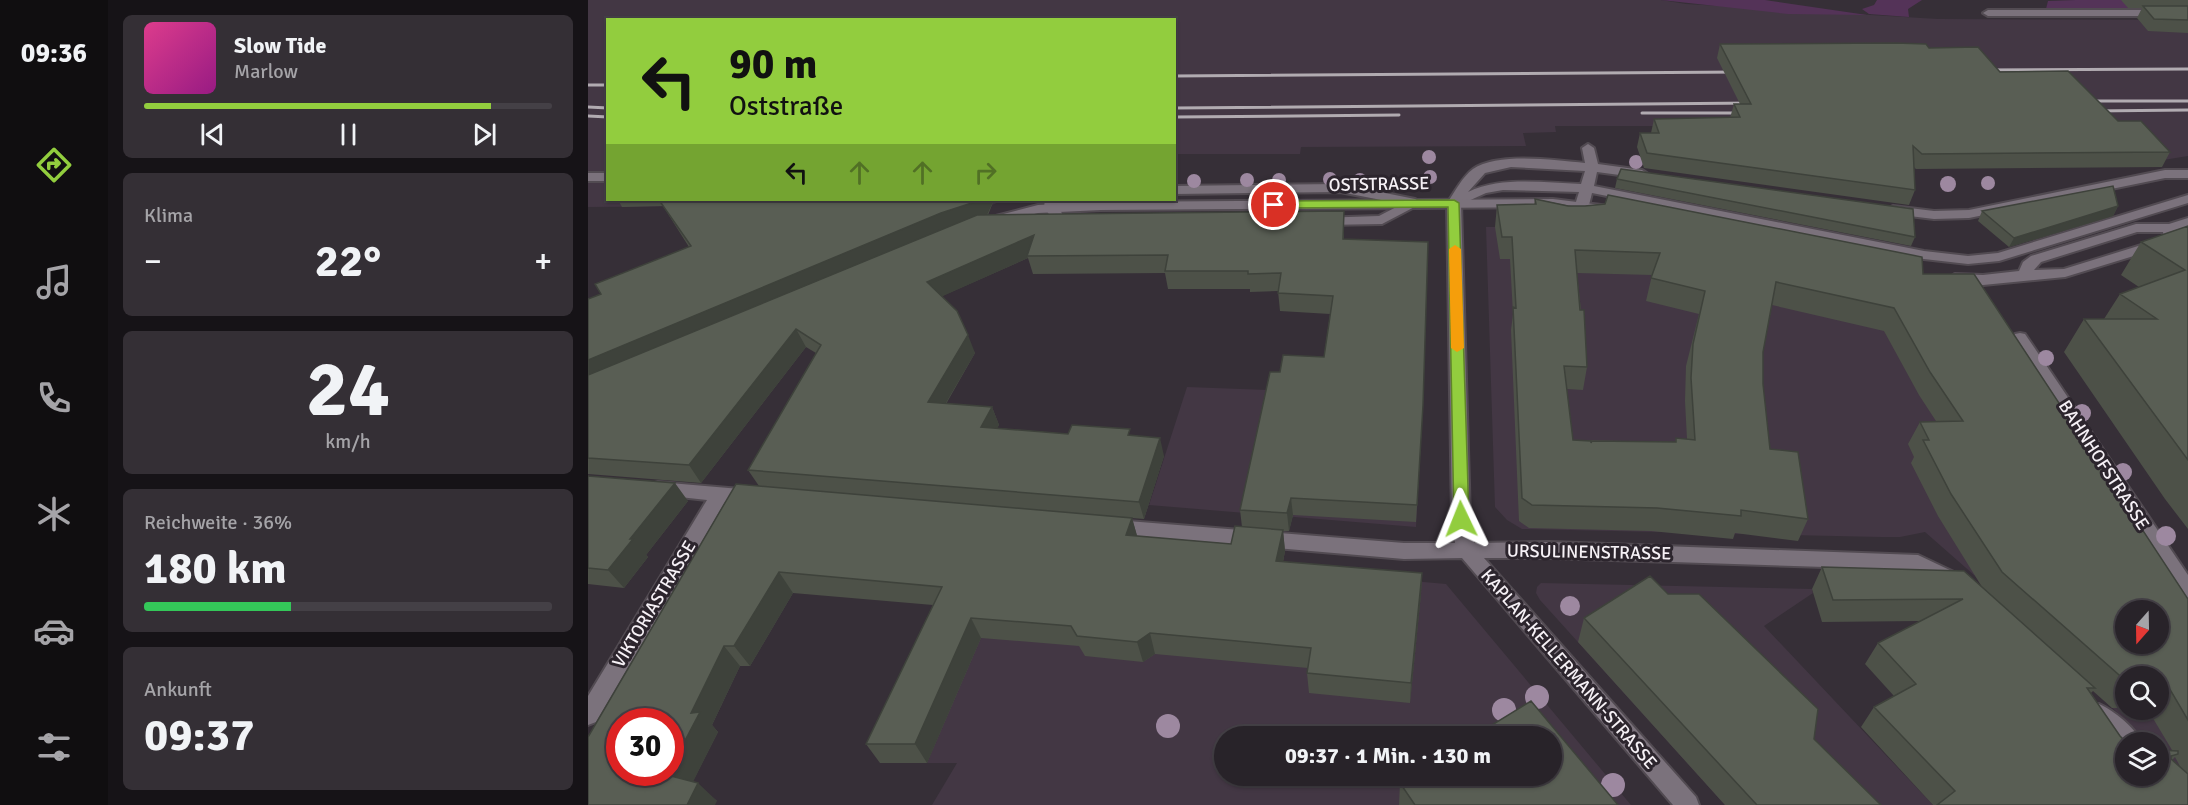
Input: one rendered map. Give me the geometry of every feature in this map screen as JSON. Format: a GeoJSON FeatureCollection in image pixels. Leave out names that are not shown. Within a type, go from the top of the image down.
{"type":"FeatureCollection","features":[{"type":"Feature","properties":{"kind":"street"},"geometry":{"type":"LineString","coordinates":[[1988,14],[2188,13]]}},
{"type":"Feature","properties":{"kind":"street"},"geometry":{"type":"LineString","coordinates":[[1582,205],[1592,167],[1588,148]]}},
{"type":"Feature","properties":{"kind":"street"},"geometry":{"type":"LineString","coordinates":[[1465,549],[1461,519],[1454,203],[1472,177],[1489,167],[1556,165],[1592,167],[1659,177]]}},
{"type":"Feature","properties":{"kind":"street"},"geometry":{"type":"LineString","coordinates":[[1882,208],[1934,216],[1969,214],[2165,174],[2188,174]]}},
{"type":"Feature","properties":{"kind":"street"},"geometry":{"type":"LineString","coordinates":[[588,177],[606,177]]}},
{"type":"Feature","properties":{"kind":"street"},"geometry":{"type":"LineString","coordinates":[[1454,203],[1482,190],[1503,186],[1586,188],[1924,255],[1968,260],[1999,257],[2188,199]]}},
{"type":"Feature","properties":{"kind":"street"},"geometry":{"type":"LineString","coordinates":[[1176,190],[1340,188],[1415,203]]}},
{"type":"Feature","properties":{"kind":"street"},"geometry":{"type":"LineString","coordinates":[[1068,201],[1051,203],[1062,223],[1085,223]]}},
{"type":"Feature","properties":{"kind":"street","name":"OSTSTRASSE"},"geometry":{"type":"LineString","coordinates":[[976,227],[1051,203],[1582,205],[1628,214]]}},
{"type":"Feature","properties":{"kind":"street"},"geometry":{"type":"LineString","coordinates":[[1312,221],[1382,220],[1415,203]]}},
{"type":"Feature","properties":{"kind":"street"},"geometry":{"type":"LineString","coordinates":[[1228,217],[1250,205]]}},
{"type":"Feature","properties":{"kind":"street"},"geometry":{"type":"LineString","coordinates":[[2025,275],[2028,265],[2036,259],[2136,228],[2170,228],[2188,222]]}},
{"type":"Feature","properties":{"kind":"street"},"geometry":{"type":"LineString","coordinates":[[1943,278],[1983,280],[2065,273],[2171,240],[2170,228]]}},
{"type":"Feature","properties":{"kind":"street","name":"BAHNHOFSTRASSE"},"geometry":{"type":"LineString","coordinates":[[2020,338],[2188,591]]}},
{"type":"Feature","properties":{"kind":"street"},"geometry":{"type":"LineString","coordinates":[[643,488],[768,498]]}},
{"type":"Feature","properties":{"kind":"street","name":"VIKTORIASTRASSE"},"geometry":{"type":"LineString","coordinates":[[588,715],[720,494]]}},
{"type":"Feature","properties":{"kind":"street","name":"URSULINENSTRASSE"},"geometry":{"type":"LineString","coordinates":[[1098,525],[1404,551],[1465,549],[1585,551],[1918,563],[1949,578],[1965,591]]}},
{"type":"Feature","properties":{"kind":"street","name":"KAPLAN-KELLERMANN-STRASSE"},"geometry":{"type":"LineString","coordinates":[[1465,549],[1688,805]]}},
{"type":"Feature","properties":{"kind":"street"},"geometry":{"type":"LineString","coordinates":[[2086,702],[2119,732]]}},
{"type":"Feature","properties":{"kind":"shaded area"},"geometry":{"type":"Polygon","coordinates":[[[588,0],[1661,0],[1686,4],[1938,19],[2188,20],[2188,156],[2157,161],[2084,162],[2089,167],[2064,167],[2057,159],[2011,167],[1890,169],[1707,126],[1555,126],[1556,132],[1523,133],[1526,146],[1301,147],[1300,154],[1176,154],[1176,18],[606,18],[606,172],[588,171],[588,0]]]}},
{"type":"Feature","properties":{"kind":"shaded area"},"geometry":{"type":"Polygon","coordinates":[[[1661,0],[1765,0],[1867,15],[1788,14],[1661,0]]]}},
{"type":"Feature","properties":{"kind":"shaded area"},"geometry":{"type":"Polygon","coordinates":[[[1877,0],[1922,0],[1908,9],[1909,17],[1869,14],[1862,9],[1874,5],[1877,0]]]}},
{"type":"Feature","properties":{"kind":"shaded area"},"geometry":{"type":"Polygon","coordinates":[[[2188,0],[2188,8],[2046,9],[2048,1],[2188,0]]]}},
{"type":"Feature","properties":{"kind":"shaded area"},"geometry":{"type":"Polygon","coordinates":[[[588,182],[606,182],[606,201],[1002,201],[941,224],[916,204],[588,207],[588,182]]]}},
{"type":"Feature","properties":{"kind":"shaded area"},"geometry":{"type":"Polygon","coordinates":[[[1486,227],[1539,227],[1962,297],[2154,600],[2115,600],[2115,654],[2169,654],[2169,624],[2188,654],[2188,781],[2169,763],[2169,732],[2138,732],[2125,720],[2169,720],[2169,666],[2115,666],[2115,710],[1974,575],[1925,532],[1900,537],[1881,537],[1522,529],[1507,520],[1495,507],[1486,227]]]}},
{"type":"Feature","properties":{"kind":"shaded area"},"geometry":{"type":"Polygon","coordinates":[[[1187,387],[1268,390],[1422,424],[1416,527],[1149,505],[1187,387]]]}},
{"type":"Feature","properties":{"kind":"shaded area"},"geometry":{"type":"Polygon","coordinates":[[[1018,546],[1446,584],[1631,805],[932,805],[957,763],[927,763],[1018,546]]]}},
{"type":"Feature","properties":{"kind":"shaded area"},"geometry":{"type":"Polygon","coordinates":[[[1541,583],[1812,589],[1813,593],[1764,626],[1933,805],[1725,805],[1540,600],[1536,593],[1541,583]]]}},
{"type":"Feature","properties":{"kind":"building"},"geometry":{"type":"Polygon","coordinates":[[[2143,6],[2188,6],[2188,20],[2154,19],[2143,6]]]}},
{"type":"Feature","properties":{"kind":"building"},"geometry":{"type":"Polygon","coordinates":[[[1720,44],[1926,44],[1929,48],[1978,47],[2000,72],[2068,71],[2118,121],[2141,121],[2170,152],[1922,154],[1913,146],[1915,190],[1647,153],[1640,133],[1659,133],[1654,119],[1740,117],[1734,104],[1751,104],[1720,44]]]}},
{"type":"Feature","properties":{"kind":"building"},"geometry":{"type":"Polygon","coordinates":[[[1621,169],[1913,209],[1915,237],[1617,179],[1621,169]]]}},
{"type":"Feature","properties":{"kind":"building"},"geometry":{"type":"Polygon","coordinates":[[[2113,186],[2118,206],[2014,238],[1982,211],[2113,186]]]}},
{"type":"Feature","properties":{"kind":"building"},"geometry":{"type":"Polygon","coordinates":[[[1608,195],[1922,257],[1923,274],[1974,274],[2188,599],[2188,720],[2169,688],[2169,666],[2115,666],[2115,671],[2002,572],[1951,494],[1923,440],[1929,440],[1920,422],[1963,421],[1930,372],[1894,308],[1776,282],[1763,352],[1763,384],[1770,449],[1798,452],[1808,519],[1741,510],[1741,516],[1657,508],[1532,505],[1522,498],[1512,237],[1502,237],[1497,205],[1536,204],[1535,199],[1568,206],[1605,204],[1608,195]],[[1575,250],[1580,310],[1584,310],[1587,367],[1564,366],[1573,440],[1591,441],[1591,443],[1592,441],[1676,442],[1676,438],[1695,440],[1691,378],[1693,344],[1705,291],[1651,278],[1660,253],[1575,250]]]}},
{"type":"Feature","properties":{"kind":"building"},"geometry":{"type":"Polygon","coordinates":[[[660,201],[978,201],[941,213],[588,360],[588,299],[601,294],[595,284],[691,246],[660,201]]]}},
{"type":"Feature","properties":{"kind":"building"},"geometry":{"type":"Polygon","coordinates":[[[1344,211],[1343,239],[1428,242],[1423,405],[1417,505],[1291,498],[1287,513],[1240,510],[1270,372],[1280,372],[1283,355],[1324,357],[1333,296],[1278,293],[1281,273],[1165,271],[1168,255],[1027,256],[1034,235],[927,282],[957,311],[968,335],[928,402],[992,407],[981,427],[1068,434],[1072,425],[1130,429],[1128,435],[1160,438],[1139,502],[748,470],[821,345],[796,329],[689,465],[588,458],[588,375],[977,215],[1344,211]]]}},
{"type":"Feature","properties":{"kind":"building"},"geometry":{"type":"Polygon","coordinates":[[[2188,226],[2188,460],[2084,319],[2157,319],[2120,294],[2185,270],[2141,242],[2188,226]]]}},
{"type":"Feature","properties":{"kind":"building"},"geometry":{"type":"Polygon","coordinates":[[[588,476],[675,483],[608,570],[588,568],[588,476]]]}},
{"type":"Feature","properties":{"kind":"building"},"geometry":{"type":"Polygon","coordinates":[[[736,484],[1132,518],[1126,535],[1231,544],[1235,526],[1283,530],[1276,561],[1422,573],[1411,683],[1307,673],[1311,648],[1150,633],[1137,642],[1077,636],[1071,626],[971,618],[915,744],[866,744],[942,587],[779,572],[734,646],[724,646],[691,713],[700,712],[684,742],[684,708],[606,708],[606,786],[684,786],[684,779],[698,783],[687,805],[588,805],[588,737],[736,484]]]}},
{"type":"Feature","properties":{"kind":"building"},"geometry":{"type":"Polygon","coordinates":[[[1822,567],[1964,571],[2095,688],[2087,688],[2117,732],[2115,732],[2115,786],[2169,786],[2169,751],[2178,751],[2178,754],[2171,756],[2171,759],[2188,774],[2188,805],[1937,805],[1955,791],[1874,707],[1916,684],[1878,643],[1963,599],[1833,600],[1822,567]]]}},
{"type":"Feature","properties":{"kind":"building"},"geometry":{"type":"Polygon","coordinates":[[[1650,576],[1668,594],[1699,594],[1818,709],[1814,739],[1881,805],[1757,805],[1584,618],[1650,576]]]}},
{"type":"Feature","properties":{"kind":"building"},"geometry":{"type":"Polygon","coordinates":[[[1531,701],[1552,726],[1490,726],[1531,701]]]}},
{"type":"Feature","properties":{"kind":"building"},"geometry":{"type":"Polygon","coordinates":[[[1562,738],[1618,805],[1415,805],[1402,786],[1562,786],[1562,738]]]}},
{"type":"Feature","properties":{"kind":"railway"},"geometry":{"type":"LineString","coordinates":[[1981,70],[2188,69]]}},
{"type":"Feature","properties":{"kind":"railway"},"geometry":{"type":"LineString","coordinates":[[1176,76],[1741,72]]}},
{"type":"Feature","properties":{"kind":"railway"},"geometry":{"type":"LineString","coordinates":[[588,85],[606,85]]}},
{"type":"Feature","properties":{"kind":"railway"},"geometry":{"type":"LineString","coordinates":[[2080,101],[2188,101]]}},
{"type":"Feature","properties":{"kind":"railway"},"geometry":{"type":"LineString","coordinates":[[1176,108],[1756,103]]}},
{"type":"Feature","properties":{"kind":"railway"},"geometry":{"type":"LineString","coordinates":[[588,107],[606,108]]}},
{"type":"Feature","properties":{"kind":"railway"},"geometry":{"type":"LineString","coordinates":[[2092,111],[2188,110]]}},
{"type":"Feature","properties":{"kind":"railway"},"geometry":{"type":"LineString","coordinates":[[1642,113],[1747,113]]}},
{"type":"Feature","properties":{"kind":"railway"},"geometry":{"type":"LineString","coordinates":[[1176,117],[1399,115]]}},
{"type":"Feature","properties":{"kind":"railway"},"geometry":{"type":"LineString","coordinates":[[588,116],[606,117]]}},
{"type":"Feature","properties":{"kind":"slow traffic"},"geometry":{"type":"LineString","coordinates":[[1455,249],[1457,348]]}},
{"type":"Feature","properties":{"kind":"route"},"geometry":{"type":"LineString","coordinates":[[1274,205],[1454,203],[1461,519]]}}]}
